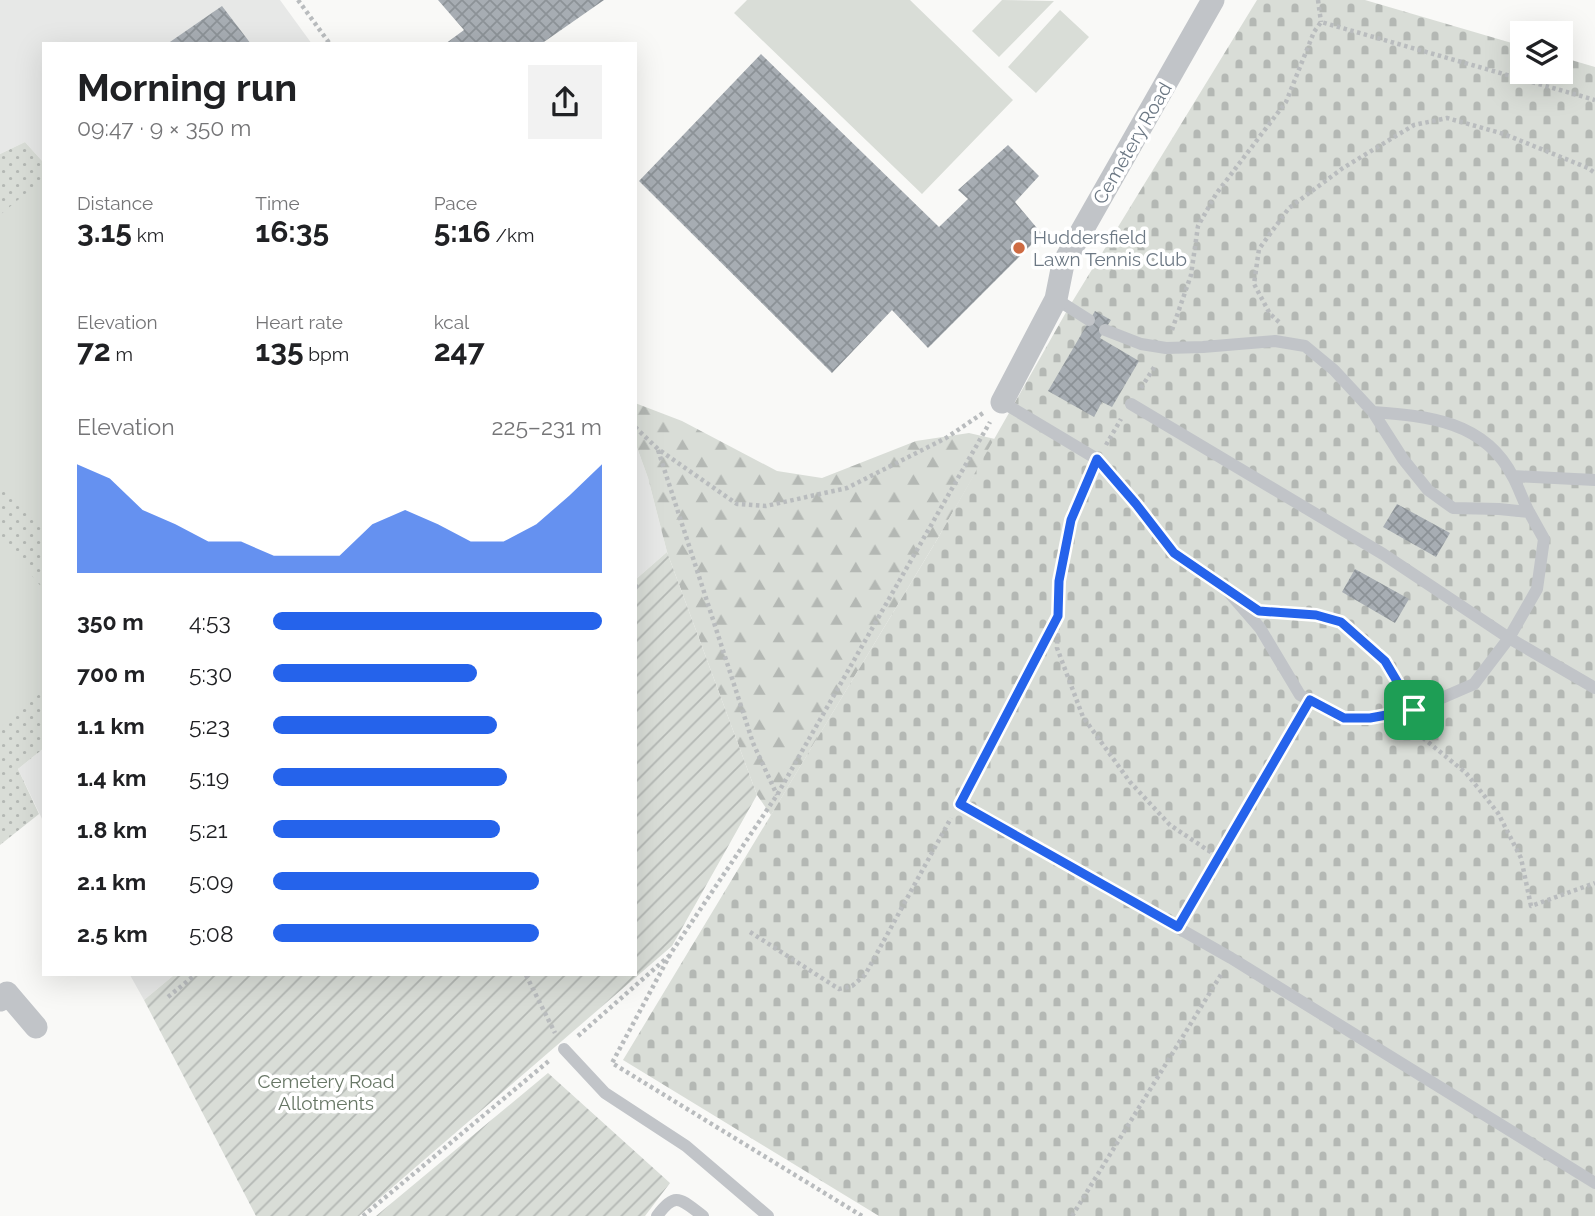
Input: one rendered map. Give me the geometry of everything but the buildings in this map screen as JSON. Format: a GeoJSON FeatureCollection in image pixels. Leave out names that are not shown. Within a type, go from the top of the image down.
{"type":"FeatureCollection","features":[{"type":"Feature","properties":{"kind":"street","name":"Cemetery Road"},"geometry":{"type":"LineString","coordinates":[[1002,401],[1056,299],[1063,264],[1213,0]]}},
{"type":"Feature","properties":{"kind":"street"},"geometry":{"type":"LineString","coordinates":[[2,990],[36,1027]]}},
{"type":"Feature","properties":{"kind":"lane"},"geometry":{"type":"LineString","coordinates":[[1056,299],[1089,320]]}},
{"type":"Feature","properties":{"kind":"lane"},"geometry":{"type":"LineString","coordinates":[[1105,330],[1141,344],[1166,348],[1275,341],[1306,345],[1334,370],[1373,412],[1427,491],[1453,508],[1529,512]]}},
{"type":"Feature","properties":{"kind":"lane"},"geometry":{"type":"LineString","coordinates":[[1002,401],[1097,459],[1174,553],[1259,611],[1316,615],[1341,622],[1385,661],[1414,710]]}},
{"type":"Feature","properties":{"kind":"lane"},"geometry":{"type":"LineString","coordinates":[[1130,404],[1383,554],[1509,638],[1595,688]]}},
{"type":"Feature","properties":{"kind":"lane"},"geometry":{"type":"LineString","coordinates":[[1227,590],[1260,628],[1300,695],[1344,718],[1370,718],[1414,710],[1474,684],[1509,638],[1537,589],[1544,539],[1513,476],[1501,458],[1478,436],[1450,423],[1414,415],[1373,412]]}},
{"type":"Feature","properties":{"kind":"lane"},"geometry":{"type":"LineString","coordinates":[[1513,476],[1595,480]]}},
{"type":"Feature","properties":{"kind":"lane"},"geometry":{"type":"LineString","coordinates":[[960,804],[1231,957],[1595,1183]]}},
{"type":"Feature","properties":{"kind":"lane"},"geometry":{"type":"LineString","coordinates":[[564,1049],[605,1093],[686,1146],[768,1216]]}},
{"type":"Feature","properties":{"kind":"lane"},"geometry":{"type":"LineString","coordinates":[[657,1216],[673,1199],[682,1200],[703,1216]]}},
{"type":"Feature","properties":{"kind":"path"},"geometry":{"type":"LineString","coordinates":[[298,0],[329,42]]}},
{"type":"Feature","properties":{"kind":"path"},"geometry":{"type":"LineString","coordinates":[[1166,348],[1191,275],[1198,226],[1216,194],[1286,102],[1314,32],[1321,22],[1318,0]]}},
{"type":"Feature","properties":{"kind":"path"},"geometry":{"type":"LineString","coordinates":[[1321,22],[1595,100]]}},
{"type":"Feature","properties":{"kind":"path"},"geometry":{"type":"LineString","coordinates":[[1306,345],[1270,314],[1254,284],[1258,249],[1289,208],[1343,168],[1414,125],[1447,118],[1504,134],[1595,173]]}},
{"type":"Feature","properties":{"kind":"path"},"geometry":{"type":"LineString","coordinates":[[637,429],[658,449],[737,504],[766,506],[847,488],[946,438],[1002,401]]}},
{"type":"Feature","properties":{"kind":"path"},"geometry":{"type":"LineString","coordinates":[[862,1216],[612,1063],[671,953],[777,795],[1002,401]]}},
{"type":"Feature","properties":{"kind":"path"},"geometry":{"type":"LineString","coordinates":[[658,449],[754,743],[777,795]]}},
{"type":"Feature","properties":{"kind":"path"},"geometry":{"type":"LineString","coordinates":[[1097,459],[1071,520],[1059,581],[1057,648],[1083,717],[1130,782],[1170,825],[1218,857]]}},
{"type":"Feature","properties":{"kind":"path"},"geometry":{"type":"LineString","coordinates":[[750,932],[839,989],[852,986],[865,975],[960,804],[1058,616]]}},
{"type":"Feature","properties":{"kind":"path"},"geometry":{"type":"LineString","coordinates":[[1178,927],[1310,700]]}},
{"type":"Feature","properties":{"kind":"path"},"geometry":{"type":"LineString","coordinates":[[1391,714],[1466,773],[1498,813],[1521,858],[1531,906],[1595,883]]}},
{"type":"Feature","properties":{"kind":"path"},"geometry":{"type":"LineString","coordinates":[[363,1216],[564,1049],[671,953]]}},
{"type":"Feature","properties":{"kind":"path"},"geometry":{"type":"LineString","coordinates":[[1072,1216],[1231,957]]}},
{"type":"Feature","properties":{"kind":"path"},"geometry":{"type":"LineString","coordinates":[[168,997],[194,976]]}},
{"type":"Feature","properties":{"kind":"path"},"geometry":{"type":"LineString","coordinates":[[527,976],[564,1049]]}},
{"type":"Feature","properties":{"kind":"shaded area"},"geometry":{"type":"Polygon","coordinates":[[[0,0],[280,0],[311,42],[42,42],[42,161],[25,142],[0,154],[0,0]]]}},
{"type":"Feature","properties":{"kind":"shaded area"},"geometry":{"type":"Polygon","coordinates":[[[637,448],[648,478],[667,552],[637,578],[637,448]]]}},
{"type":"Feature","properties":{"kind":"shaded area"},"geometry":{"type":"Polygon","coordinates":[[[42,750],[42,819],[18,769],[42,750]]]}},
{"type":"Feature","properties":{"kind":"shaded area"},"geometry":{"type":"Polygon","coordinates":[[[131,976],[173,976],[144,1000],[131,976]]]}},
{"type":"Feature","properties":{"kind":"green space"},"geometry":{"type":"Polygon","coordinates":[[[747,0],[910,0],[1013,100],[922,194],[734,13],[747,0]]]}},
{"type":"Feature","properties":{"kind":"green space"},"geometry":{"type":"Polygon","coordinates":[[[1002,0],[1054,1],[999,57],[972,31],[1002,0]]]}},
{"type":"Feature","properties":{"kind":"green space"},"geometry":{"type":"Polygon","coordinates":[[[1257,0],[1365,0],[1510,42],[1510,84],[1573,84],[1573,61],[1595,67],[1595,1216],[879,1216],[623,1060],[938,538],[1069,307],[1257,0]]]}},
{"type":"Feature","properties":{"kind":"green space"},"geometry":{"type":"Polygon","coordinates":[[[1060,10],[1089,37],[1036,93],[1008,67],[1060,10]]]}},
{"type":"Feature","properties":{"kind":"green space"},"geometry":{"type":"Polygon","coordinates":[[[25,142],[42,161],[42,750],[18,769],[39,814],[0,845],[0,154],[25,142]]]}},
{"type":"Feature","properties":{"kind":"green space"},"geometry":{"type":"Polygon","coordinates":[[[37,184],[42,190],[42,530],[0,481],[0,215],[37,184]]]}},
{"type":"Feature","properties":{"kind":"green space"},"geometry":{"type":"Polygon","coordinates":[[[637,404],[682,421],[777,471],[822,478],[916,441],[969,433],[995,439],[771,815],[757,795],[667,552],[648,478],[637,448],[637,404]]]}},
{"type":"Feature","properties":{"kind":"green space"},"geometry":{"type":"Polygon","coordinates":[[[0,538],[42,588],[42,692],[0,727],[0,538]]]}},
{"type":"Feature","properties":{"kind":"green space","name":"Cemetery Road Allotments"},"geometry":{"type":"Polygon","coordinates":[[[667,552],[757,795],[672,946],[359,1216],[256,1216],[144,1000],[173,976],[637,976],[637,578],[667,552]]]}},
{"type":"Feature","properties":{"kind":"green space"},"geometry":{"type":"Polygon","coordinates":[[[548,1073],[670,1183],[645,1216],[376,1216],[548,1073]]]}},
{"type":"Feature","properties":{"kind":"place","name":"Huddersfield Lawn Tennis Club"},"geometry":{"type":"Point","coordinates":[1019,248]}},
{"type":"Feature","properties":{"kind":"route"},"geometry":{"type":"LineString","coordinates":[[1097,459],[1174,553],[1259,611],[1316,615],[1341,622],[1385,661],[1414,710],[1370,718],[1344,718],[1310,700],[1178,927],[960,804],[1058,616],[1059,581],[1071,520],[1097,459]]}}]}
